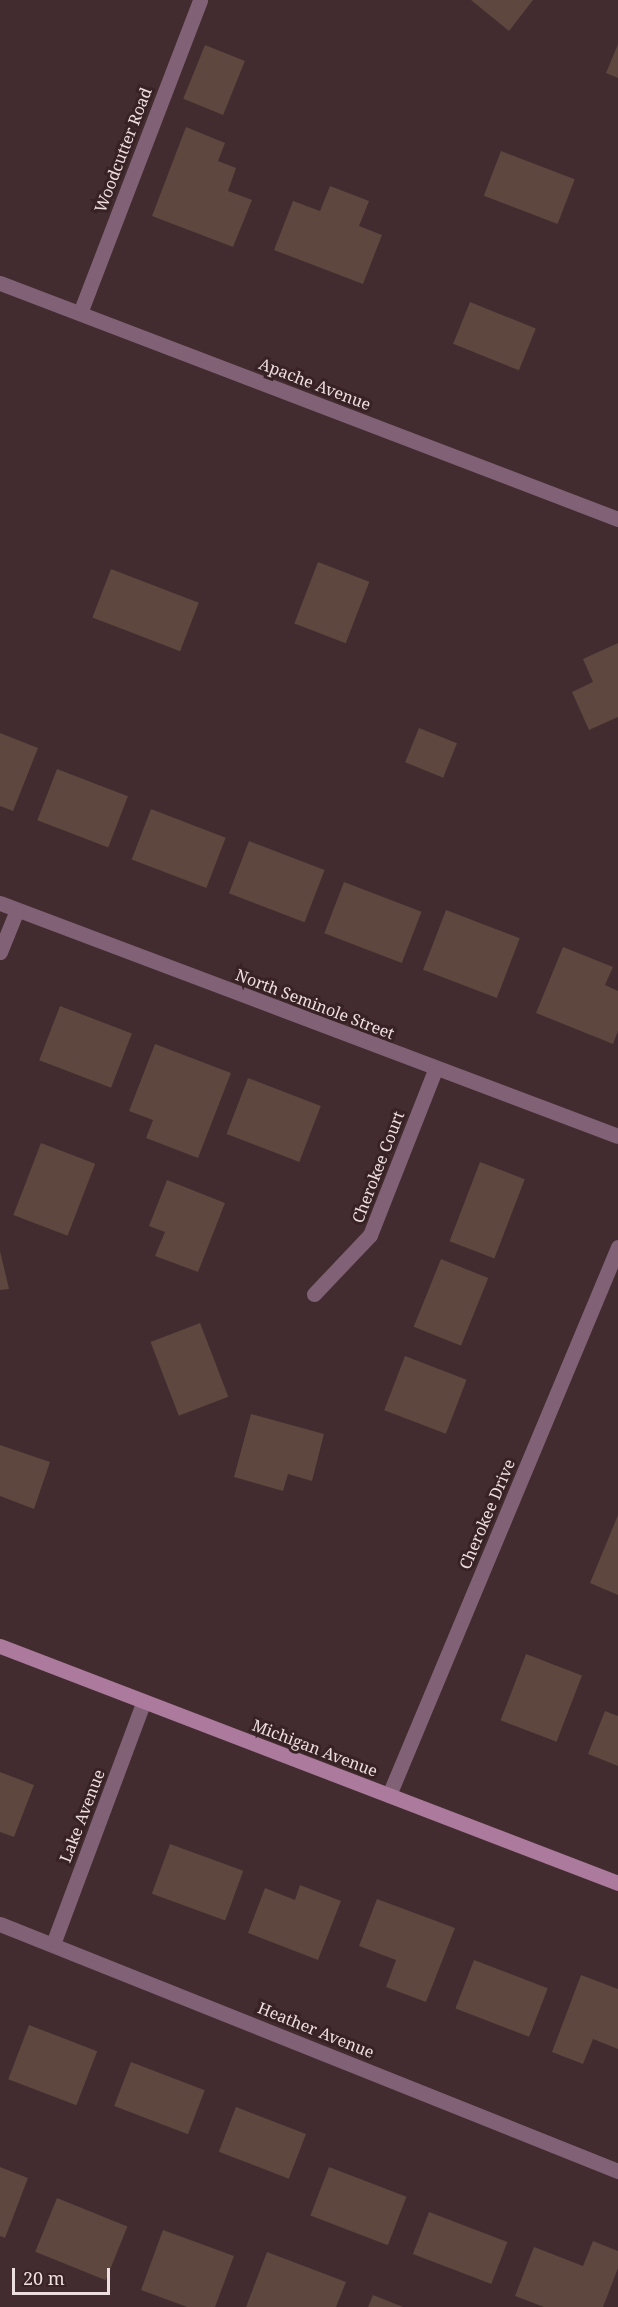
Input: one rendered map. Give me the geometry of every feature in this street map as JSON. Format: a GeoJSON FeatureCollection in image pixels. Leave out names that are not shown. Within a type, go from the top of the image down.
{"type":"FeatureCollection","features":[{"type":"Feature","properties":{"kind":"main road","name":"Michigan Avenue"},"geometry":{"type":"LineString","coordinates":[[0,1646],[618,1883]]}},
{"type":"Feature","properties":{"kind":"street","name":"Woodcutter Road"},"geometry":{"type":"LineString","coordinates":[[80,313],[200,0]]}},
{"type":"Feature","properties":{"kind":"street","name":"Apache Avenue"},"geometry":{"type":"LineString","coordinates":[[0,283],[618,519]]}},
{"type":"Feature","properties":{"kind":"street","name":"North Seminole Street"},"geometry":{"type":"LineString","coordinates":[[0,903],[435,1070],[618,1136]]}},
{"type":"Feature","properties":{"kind":"street"},"geometry":{"type":"LineString","coordinates":[[0,952],[17,910]]}},
{"type":"Feature","properties":{"kind":"street","name":"Cherokee Court"},"geometry":{"type":"LineString","coordinates":[[315,1294],[370,1235],[435,1070]]}},
{"type":"Feature","properties":{"kind":"street","name":"Cherokee Drive"},"geometry":{"type":"LineString","coordinates":[[389,1795],[618,1247]]}},
{"type":"Feature","properties":{"kind":"street","name":"Lake Avenue"},"geometry":{"type":"LineString","coordinates":[[53,1944],[144,1701]]}},
{"type":"Feature","properties":{"kind":"street","name":"Heather Avenue"},"geometry":{"type":"LineString","coordinates":[[0,1924],[618,2171]]}},
{"type":"Feature","properties":{"kind":"building"},"geometry":{"type":"Polygon","coordinates":[[[471,0],[533,0],[509,31],[471,0]]]}},
{"type":"Feature","properties":{"kind":"building"},"geometry":{"type":"Polygon","coordinates":[[[618,44],[618,78],[606,73],[618,44]]]}},
{"type":"Feature","properties":{"kind":"building"},"geometry":{"type":"Polygon","coordinates":[[[205,45],[245,61],[223,115],[183,99],[205,45]]]}},
{"type":"Feature","properties":{"kind":"building"},"geometry":{"type":"Polygon","coordinates":[[[186,127],[225,143],[218,161],[236,168],[228,191],[252,200],[233,247],[152,216],[186,127]]]}},
{"type":"Feature","properties":{"kind":"building"},"geometry":{"type":"Polygon","coordinates":[[[501,151],[575,179],[558,224],[484,196],[501,151]]]}},
{"type":"Feature","properties":{"kind":"building"},"geometry":{"type":"Polygon","coordinates":[[[330,186],[369,201],[359,226],[382,235],[363,284],[274,250],[293,201],[320,211],[330,186]]]}},
{"type":"Feature","properties":{"kind":"building"},"geometry":{"type":"Polygon","coordinates":[[[470,302],[536,329],[519,370],[453,344],[470,302]]]}},
{"type":"Feature","properties":{"kind":"building"},"geometry":{"type":"Polygon","coordinates":[[[318,562],[369,582],[346,643],[294,624],[318,562]]]}},
{"type":"Feature","properties":{"kind":"building"},"geometry":{"type":"Polygon","coordinates":[[[111,569],[199,603],[180,651],[92,618],[111,569]]]}},
{"type":"Feature","properties":{"kind":"building"},"geometry":{"type":"Polygon","coordinates":[[[618,643],[618,717],[589,730],[572,692],[593,682],[583,659],[618,643]]]}},
{"type":"Feature","properties":{"kind":"building"},"geometry":{"type":"Polygon","coordinates":[[[419,728],[457,743],[443,778],[405,762],[419,728]]]}},
{"type":"Feature","properties":{"kind":"building"},"geometry":{"type":"Polygon","coordinates":[[[0,733],[38,748],[13,811],[0,806],[0,733]]]}},
{"type":"Feature","properties":{"kind":"building"},"geometry":{"type":"Polygon","coordinates":[[[57,769],[128,796],[108,848],[37,820],[57,769]]]}},
{"type":"Feature","properties":{"kind":"building"},"geometry":{"type":"Polygon","coordinates":[[[151,809],[226,838],[206,888],[132,859],[151,809]]]}},
{"type":"Feature","properties":{"kind":"building"},"geometry":{"type":"Polygon","coordinates":[[[249,841],[325,870],[305,922],[229,893],[249,841]]]}},
{"type":"Feature","properties":{"kind":"building"},"geometry":{"type":"Polygon","coordinates":[[[344,882],[421,912],[402,963],[324,933],[344,882]]]}},
{"type":"Feature","properties":{"kind":"building"},"geometry":{"type":"Polygon","coordinates":[[[446,910],[520,938],[497,998],[423,970],[446,910]]]}},
{"type":"Feature","properties":{"kind":"building"},"geometry":{"type":"Polygon","coordinates":[[[563,947],[613,967],[605,985],[618,991],[618,1031],[613,1044],[536,1013],[563,947]]]}},
{"type":"Feature","properties":{"kind":"building"},"geometry":{"type":"Polygon","coordinates":[[[60,1006],[132,1034],[111,1088],[39,1060],[60,1006]]]}},
{"type":"Feature","properties":{"kind":"building"},"geometry":{"type":"Polygon","coordinates":[[[155,1044],[231,1073],[198,1158],[146,1138],[153,1120],[129,1111],[155,1044]]]}},
{"type":"Feature","properties":{"kind":"building"},"geometry":{"type":"Polygon","coordinates":[[[248,1078],[321,1106],[299,1162],[226,1134],[248,1078]]]}},
{"type":"Feature","properties":{"kind":"building"},"geometry":{"type":"Polygon","coordinates":[[[41,1143],[95,1164],[68,1236],[13,1215],[41,1143]]]}},
{"type":"Feature","properties":{"kind":"building"},"geometry":{"type":"Polygon","coordinates":[[[480,1162],[525,1179],[494,1259],[450,1241],[480,1162]]]}},
{"type":"Feature","properties":{"kind":"building"},"geometry":{"type":"Polygon","coordinates":[[[167,1180],[225,1203],[198,1272],[155,1256],[165,1232],[149,1226],[167,1180]]]}},
{"type":"Feature","properties":{"kind":"building"},"geometry":{"type":"Polygon","coordinates":[[[0,1251],[9,1289],[0,1290],[0,1251]]]}},
{"type":"Feature","properties":{"kind":"building"},"geometry":{"type":"Polygon","coordinates":[[[441,1259],[488,1278],[461,1346],[414,1327],[441,1259]]]}},
{"type":"Feature","properties":{"kind":"building"},"geometry":{"type":"Polygon","coordinates":[[[200,1323],[228,1397],[179,1416],[151,1342],[200,1323]]]}},
{"type":"Feature","properties":{"kind":"building"},"geometry":{"type":"Polygon","coordinates":[[[405,1356],[467,1380],[446,1434],[384,1410],[405,1356]]]}},
{"type":"Feature","properties":{"kind":"building"},"geometry":{"type":"Polygon","coordinates":[[[251,1414],[324,1434],[312,1481],[288,1474],[283,1491],[234,1477],[251,1414]]]}},
{"type":"Feature","properties":{"kind":"building"},"geometry":{"type":"Polygon","coordinates":[[[0,1445],[50,1462],[34,1509],[0,1496],[0,1445]]]}},
{"type":"Feature","properties":{"kind":"building"},"geometry":{"type":"Polygon","coordinates":[[[618,1515],[618,1595],[590,1583],[618,1515]]]}},
{"type":"Feature","properties":{"kind":"building"},"geometry":{"type":"Polygon","coordinates":[[[526,1654],[582,1676],[557,1742],[501,1720],[526,1654]]]}},
{"type":"Feature","properties":{"kind":"building"},"geometry":{"type":"Polygon","coordinates":[[[605,1711],[618,1716],[618,1766],[588,1754],[605,1711]]]}},
{"type":"Feature","properties":{"kind":"building"},"geometry":{"type":"Polygon","coordinates":[[[0,1772],[34,1785],[14,1837],[0,1832],[0,1772]]]}},
{"type":"Feature","properties":{"kind":"building"},"geometry":{"type":"Polygon","coordinates":[[[170,1844],[243,1871],[225,1920],[152,1894],[170,1844]]]}},
{"type":"Feature","properties":{"kind":"building"},"geometry":{"type":"Polygon","coordinates":[[[300,1885],[341,1901],[318,1960],[248,1933],[265,1888],[295,1900],[300,1885]]]}},
{"type":"Feature","properties":{"kind":"building"},"geometry":{"type":"Polygon","coordinates":[[[377,1899],[455,1928],[426,2002],[386,1987],[396,1960],[359,1946],[377,1899]]]}},
{"type":"Feature","properties":{"kind":"building"},"geometry":{"type":"Polygon","coordinates":[[[474,1960],[548,1988],[529,2037],[455,2009],[474,1960]]]}},
{"type":"Feature","properties":{"kind":"building"},"geometry":{"type":"Polygon","coordinates":[[[581,1975],[618,1989],[618,2049],[593,2039],[583,2064],[552,2052],[581,1975]]]}},
{"type":"Feature","properties":{"kind":"building"},"geometry":{"type":"Polygon","coordinates":[[[29,2025],[97,2051],[76,2105],[8,2079],[29,2025]]]}},
{"type":"Feature","properties":{"kind":"building"},"geometry":{"type":"Polygon","coordinates":[[[131,2062],[205,2090],[188,2134],[114,2106],[131,2062]]]}},
{"type":"Feature","properties":{"kind":"building"},"geometry":{"type":"Polygon","coordinates":[[[236,2107],[306,2134],[289,2179],[219,2152],[236,2107]]]}},
{"type":"Feature","properties":{"kind":"building"},"geometry":{"type":"Polygon","coordinates":[[[0,2167],[28,2178],[5,2238],[0,2236],[0,2167]]]}},
{"type":"Feature","properties":{"kind":"building"},"geometry":{"type":"Polygon","coordinates":[[[329,2167],[406,2197],[388,2245],[310,2216],[329,2167]]]}},
{"type":"Feature","properties":{"kind":"building"},"geometry":{"type":"Polygon","coordinates":[[[57,2198],[127,2226],[106,2280],[35,2252],[57,2198]]]}},
{"type":"Feature","properties":{"kind":"building"},"geometry":{"type":"Polygon","coordinates":[[[429,2212],[507,2242],[491,2284],[413,2254],[429,2212]]]}},
{"type":"Feature","properties":{"kind":"building"},"geometry":{"type":"Polygon","coordinates":[[[163,2230],[234,2256],[215,2307],[187,2307],[141,2290],[163,2230]]]}},
{"type":"Feature","properties":{"kind":"building"},"geometry":{"type":"Polygon","coordinates":[[[593,2241],[618,2251],[618,2268],[603,2307],[544,2307],[515,2296],[534,2247],[583,2266],[593,2241]]]}},
{"type":"Feature","properties":{"kind":"building"},"geometry":{"type":"Polygon","coordinates":[[[267,2252],[346,2282],[336,2307],[246,2307],[267,2252]]]}},
{"type":"Feature","properties":{"kind":"building"},"geometry":{"type":"Polygon","coordinates":[[[373,2295],[403,2307],[368,2307],[373,2295]]]}}]}
